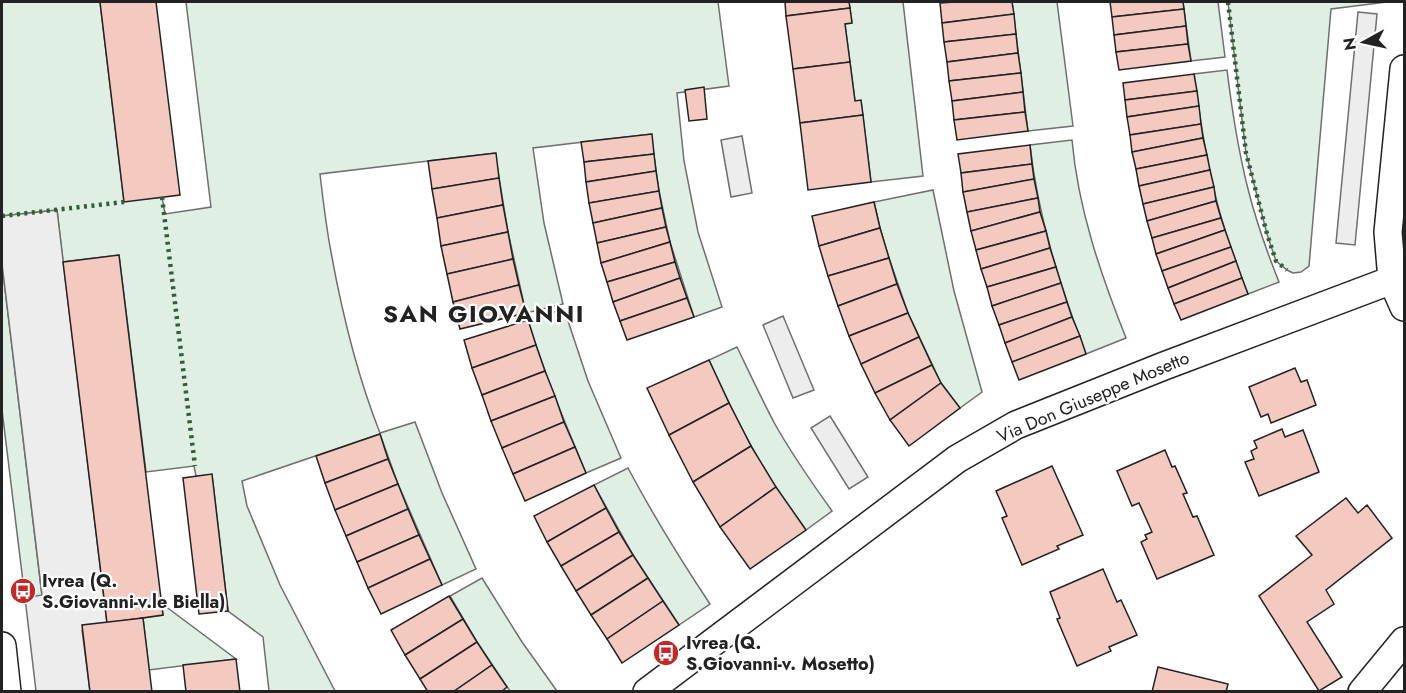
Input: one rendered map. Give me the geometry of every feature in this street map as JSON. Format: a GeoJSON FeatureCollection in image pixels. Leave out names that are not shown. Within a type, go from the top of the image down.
{"type":"FeatureCollection","features":[{"type":"Feature","properties":{"kind":"street"},"geometry":{"type":"LineString","coordinates":[[1404,69],[1389,232],[1392,280],[1404,307]]}},
{"type":"Feature","properties":{"kind":"street","name":"Via Don Giuseppe Mosetto"},"geometry":{"type":"LineString","coordinates":[[647,692],[957,459],[1016,425],[1392,280]]}},
{"type":"Feature","properties":{"kind":"street"},"geometry":{"type":"LineString","coordinates":[[1362,692],[1404,641]]}},
{"type":"Feature","properties":{"kind":"street"},"geometry":{"type":"LineString","coordinates":[[2,646],[7,692]]}},
{"type":"Feature","properties":{"kind":"green space"},"geometry":{"type":"Polygon","coordinates":[[[2,2],[100,2],[124,201],[162,197],[165,214],[211,207],[186,2],[718,2],[729,86],[677,93],[684,161],[698,232],[722,307],[694,317],[670,242],[659,191],[651,134],[533,148],[544,223],[563,304],[526,313],[508,232],[495,153],[320,174],[329,242],[345,321],[364,389],[380,433],[415,422],[442,493],[476,569],[442,585],[398,484],[380,434],[242,481],[247,506],[280,585],[335,691],[269,691],[263,637],[228,611],[212,475],[196,476],[194,466],[146,472],[119,255],[63,262],[57,210],[2,216],[2,2]]]}},
{"type":"Feature","properties":{"kind":"green space"},"geometry":{"type":"Polygon","coordinates":[[[849,2],[903,2],[923,176],[871,182],[861,101],[855,101],[845,24],[852,22],[849,2]]]}},
{"type":"Feature","properties":{"kind":"green space"},"geometry":{"type":"Polygon","coordinates":[[[1012,2],[1057,2],[1073,126],[1028,131],[1012,2]]]}},
{"type":"Feature","properties":{"kind":"green space"},"geometry":{"type":"Polygon","coordinates":[[[1183,2],[1218,2],[1225,57],[1191,61],[1183,2]]]}},
{"type":"Feature","properties":{"kind":"green space"},"geometry":{"type":"Polygon","coordinates":[[[1228,2],[1387,2],[1331,9],[1309,266],[1301,272],[1293,273],[1276,261],[1267,234],[1246,153],[1228,2]]]}},
{"type":"Feature","properties":{"kind":"green space"},"geometry":{"type":"Polygon","coordinates":[[[1227,70],[1241,160],[1248,189],[1279,282],[1248,294],[1227,237],[1213,186],[1194,74],[1227,70]]]}},
{"type":"Feature","properties":{"kind":"green space"},"geometry":{"type":"Polygon","coordinates":[[[1072,140],[1085,216],[1126,338],[1086,354],[1067,303],[1044,225],[1030,145],[1072,140]]]}},
{"type":"Feature","properties":{"kind":"green space"},"geometry":{"type":"Polygon","coordinates":[[[933,190],[954,291],[982,392],[960,408],[941,383],[908,313],[889,258],[874,202],[933,190]]]}},
{"type":"Feature","properties":{"kind":"green space"},"geometry":{"type":"Polygon","coordinates":[[[2,264],[42,596],[25,598],[2,410],[2,264]]]}},
{"type":"Feature","properties":{"kind":"green space"},"geometry":{"type":"Polygon","coordinates":[[[564,309],[588,381],[621,458],[586,473],[548,379],[528,320],[564,309]]]}},
{"type":"Feature","properties":{"kind":"green space"},"geometry":{"type":"Polygon","coordinates":[[[737,347],[776,426],[832,511],[806,530],[757,457],[709,360],[737,347]]]}},
{"type":"Feature","properties":{"kind":"green space"},"geometry":{"type":"Polygon","coordinates":[[[628,468],[667,537],[710,604],[679,625],[633,555],[594,485],[628,468]]]}},
{"type":"Feature","properties":{"kind":"green space"},"geometry":{"type":"Polygon","coordinates":[[[482,578],[522,642],[557,691],[510,691],[477,642],[450,596],[482,578]]]}},
{"type":"Feature","properties":{"kind":"green space"},"geometry":{"type":"Polygon","coordinates":[[[161,603],[236,659],[149,670],[143,618],[163,615],[161,603]]]}},
{"type":"Feature","properties":{"kind":"shaded area"},"geometry":{"type":"Polygon","coordinates":[[[1358,12],[1377,14],[1355,245],[1336,243],[1358,12]]]}},
{"type":"Feature","properties":{"kind":"shaded area"},"geometry":{"type":"Polygon","coordinates":[[[742,136],[752,193],[731,197],[721,140],[742,136]]]}},
{"type":"Feature","properties":{"kind":"shaded area"},"geometry":{"type":"Polygon","coordinates":[[[57,210],[107,623],[82,630],[90,691],[36,691],[25,598],[42,595],[2,264],[2,216],[57,210]]]}},
{"type":"Feature","properties":{"kind":"shaded area"},"geometry":{"type":"Polygon","coordinates":[[[783,316],[814,390],[793,398],[763,325],[783,316]]]}},
{"type":"Feature","properties":{"kind":"shaded area"},"geometry":{"type":"Polygon","coordinates":[[[830,416],[868,477],[849,489],[811,428],[830,416]]]}},
{"type":"Feature","properties":{"kind":"building"},"geometry":{"type":"Polygon","coordinates":[[[100,2],[156,2],[180,195],[124,202],[100,2]]]}},
{"type":"Feature","properties":{"kind":"building"},"geometry":{"type":"Polygon","coordinates":[[[785,2],[849,2],[850,8],[786,16],[785,2]]]}},
{"type":"Feature","properties":{"kind":"building"},"geometry":{"type":"Polygon","coordinates":[[[1012,2],[1014,14],[942,23],[940,3],[1012,2]]]}},
{"type":"Feature","properties":{"kind":"building"},"geometry":{"type":"Polygon","coordinates":[[[1110,2],[1183,2],[1184,9],[1112,17],[1110,2]]]}},
{"type":"Feature","properties":{"kind":"building"},"geometry":{"type":"Polygon","coordinates":[[[850,8],[852,23],[845,24],[850,62],[793,69],[786,16],[850,8]]]}},
{"type":"Feature","properties":{"kind":"building"},"geometry":{"type":"Polygon","coordinates":[[[1184,9],[1186,26],[1114,35],[1112,17],[1184,9]]]}},
{"type":"Feature","properties":{"kind":"building"},"geometry":{"type":"Polygon","coordinates":[[[1014,14],[1016,34],[944,42],[942,23],[1014,14]]]}},
{"type":"Feature","properties":{"kind":"building"},"geometry":{"type":"Polygon","coordinates":[[[1186,26],[1188,44],[1116,52],[1114,35],[1186,26]]]}},
{"type":"Feature","properties":{"kind":"building"},"geometry":{"type":"Polygon","coordinates":[[[1016,34],[1018,53],[947,62],[944,42],[1016,34]]]}},
{"type":"Feature","properties":{"kind":"building"},"geometry":{"type":"Polygon","coordinates":[[[1188,44],[1191,61],[1119,70],[1116,52],[1188,44]]]}},
{"type":"Feature","properties":{"kind":"building"},"geometry":{"type":"Polygon","coordinates":[[[1018,53],[1021,73],[949,81],[947,62],[1018,53]]]}},
{"type":"Feature","properties":{"kind":"building"},"geometry":{"type":"Polygon","coordinates":[[[850,62],[855,101],[861,100],[863,115],[800,123],[793,69],[850,62]]]}},
{"type":"Feature","properties":{"kind":"building"},"geometry":{"type":"Polygon","coordinates":[[[1021,73],[1023,92],[952,101],[949,81],[1021,73]]]}},
{"type":"Feature","properties":{"kind":"building"},"geometry":{"type":"Polygon","coordinates":[[[1194,74],[1197,91],[1125,100],[1123,83],[1194,74]]]}},
{"type":"Feature","properties":{"kind":"building"},"geometry":{"type":"Polygon","coordinates":[[[704,87],[707,119],[689,121],[685,90],[704,87]]]}},
{"type":"Feature","properties":{"kind":"building"},"geometry":{"type":"Polygon","coordinates":[[[1197,91],[1199,106],[1127,117],[1125,100],[1197,91]]]}},
{"type":"Feature","properties":{"kind":"building"},"geometry":{"type":"Polygon","coordinates":[[[1023,92],[1025,112],[954,120],[952,101],[1023,92]]]}},
{"type":"Feature","properties":{"kind":"building"},"geometry":{"type":"Polygon","coordinates":[[[1199,106],[1201,124],[1130,135],[1127,117],[1199,106]]]}},
{"type":"Feature","properties":{"kind":"building"},"geometry":{"type":"Polygon","coordinates":[[[1025,112],[1028,131],[957,140],[954,120],[1025,112]]]}},
{"type":"Feature","properties":{"kind":"building"},"geometry":{"type":"Polygon","coordinates":[[[863,115],[871,182],[808,190],[800,123],[863,115]]]}},
{"type":"Feature","properties":{"kind":"building"},"geometry":{"type":"Polygon","coordinates":[[[1201,124],[1203,138],[1132,152],[1130,135],[1201,124]]]}},
{"type":"Feature","properties":{"kind":"building"},"geometry":{"type":"Polygon","coordinates":[[[652,134],[654,154],[584,162],[581,142],[652,134]]]}},
{"type":"Feature","properties":{"kind":"building"},"geometry":{"type":"Polygon","coordinates":[[[1203,138],[1207,155],[1136,169],[1132,152],[1203,138]]]}},
{"type":"Feature","properties":{"kind":"building"},"geometry":{"type":"Polygon","coordinates":[[[1030,145],[1032,164],[961,173],[958,154],[1030,145]]]}},
{"type":"Feature","properties":{"kind":"building"},"geometry":{"type":"Polygon","coordinates":[[[496,153],[499,178],[432,189],[428,161],[496,153]]]}},
{"type":"Feature","properties":{"kind":"building"},"geometry":{"type":"Polygon","coordinates":[[[654,154],[656,171],[586,182],[584,162],[654,154]]]}},
{"type":"Feature","properties":{"kind":"building"},"geometry":{"type":"Polygon","coordinates":[[[1207,155],[1210,170],[1139,186],[1136,169],[1207,155]]]}},
{"type":"Feature","properties":{"kind":"building"},"geometry":{"type":"Polygon","coordinates":[[[1032,164],[1034,179],[963,192],[961,173],[1032,164]]]}},
{"type":"Feature","properties":{"kind":"building"},"geometry":{"type":"Polygon","coordinates":[[[1210,170],[1214,187],[1143,204],[1139,186],[1210,170]]]}},
{"type":"Feature","properties":{"kind":"building"},"geometry":{"type":"Polygon","coordinates":[[[656,171],[659,191],[589,203],[586,182],[656,171]]]}},
{"type":"Feature","properties":{"kind":"building"},"geometry":{"type":"Polygon","coordinates":[[[499,178],[503,205],[437,218],[432,189],[499,178]]]}},
{"type":"Feature","properties":{"kind":"building"},"geometry":{"type":"Polygon","coordinates":[[[1034,179],[1038,198],[967,212],[963,192],[1034,179]]]}},
{"type":"Feature","properties":{"kind":"building"},"geometry":{"type":"Polygon","coordinates":[[[1214,187],[1216,201],[1147,221],[1143,204],[1214,187]]]}},
{"type":"Feature","properties":{"kind":"building"},"geometry":{"type":"Polygon","coordinates":[[[659,191],[662,208],[593,223],[589,203],[659,191]]]}},
{"type":"Feature","properties":{"kind":"building"},"geometry":{"type":"Polygon","coordinates":[[[1038,198],[1040,212],[971,231],[967,212],[1038,198]]]}},
{"type":"Feature","properties":{"kind":"building"},"geometry":{"type":"Polygon","coordinates":[[[1216,201],[1221,218],[1152,238],[1147,221],[1216,201]]]}},
{"type":"Feature","properties":{"kind":"building"},"geometry":{"type":"Polygon","coordinates":[[[874,202],[880,228],[819,246],[812,216],[874,202]]]}},
{"type":"Feature","properties":{"kind":"building"},"geometry":{"type":"Polygon","coordinates":[[[503,205],[508,232],[441,246],[437,218],[503,205]]]}},
{"type":"Feature","properties":{"kind":"building"},"geometry":{"type":"Polygon","coordinates":[[[662,208],[666,227],[597,243],[593,223],[662,208]]]}},
{"type":"Feature","properties":{"kind":"building"},"geometry":{"type":"Polygon","coordinates":[[[1040,212],[1046,231],[976,250],[971,231],[1040,212]]]}},
{"type":"Feature","properties":{"kind":"building"},"geometry":{"type":"Polygon","coordinates":[[[1221,218],[1225,230],[1156,254],[1152,238],[1221,218]]]}},
{"type":"Feature","properties":{"kind":"building"},"geometry":{"type":"Polygon","coordinates":[[[666,227],[670,242],[601,263],[597,243],[666,227]]]}},
{"type":"Feature","properties":{"kind":"building"},"geometry":{"type":"Polygon","coordinates":[[[880,228],[889,258],[828,276],[819,246],[880,228]]]}},
{"type":"Feature","properties":{"kind":"building"},"geometry":{"type":"Polygon","coordinates":[[[1225,230],[1231,247],[1162,271],[1156,254],[1225,230]]]}},
{"type":"Feature","properties":{"kind":"building"},"geometry":{"type":"Polygon","coordinates":[[[1046,231],[1050,248],[981,269],[976,250],[1046,231]]]}},
{"type":"Feature","properties":{"kind":"building"},"geometry":{"type":"Polygon","coordinates":[[[508,232],[513,259],[447,274],[441,246],[508,232]]]}},
{"type":"Feature","properties":{"kind":"building"},"geometry":{"type":"Polygon","coordinates":[[[670,242],[675,262],[607,282],[601,263],[670,242]]]}},
{"type":"Feature","properties":{"kind":"building"},"geometry":{"type":"Polygon","coordinates":[[[1231,247],[1236,261],[1168,288],[1162,271],[1231,247]]]}},
{"type":"Feature","properties":{"kind":"building"},"geometry":{"type":"Polygon","coordinates":[[[1050,248],[1056,267],[987,287],[981,269],[1050,248]]]}},
{"type":"Feature","properties":{"kind":"building"},"geometry":{"type":"Polygon","coordinates":[[[119,255],[163,615],[107,623],[63,262],[119,255]]]}},
{"type":"Feature","properties":{"kind":"building"},"geometry":{"type":"Polygon","coordinates":[[[889,258],[897,284],[838,306],[828,276],[889,258]]]}},
{"type":"Feature","properties":{"kind":"building"},"geometry":{"type":"Polygon","coordinates":[[[513,259],[519,285],[453,302],[447,274],[513,259]]]}},
{"type":"Feature","properties":{"kind":"building"},"geometry":{"type":"Polygon","coordinates":[[[1236,261],[1242,278],[1174,304],[1168,288],[1236,261]]]}},
{"type":"Feature","properties":{"kind":"building"},"geometry":{"type":"Polygon","coordinates":[[[675,262],[680,278],[613,302],[607,282],[675,262]]]}},
{"type":"Feature","properties":{"kind":"building"},"geometry":{"type":"Polygon","coordinates":[[[1056,267],[1061,283],[992,306],[987,287],[1056,267]]]}},
{"type":"Feature","properties":{"kind":"building"},"geometry":{"type":"Polygon","coordinates":[[[680,278],[687,298],[620,321],[613,302],[680,278]]]}},
{"type":"Feature","properties":{"kind":"building"},"geometry":{"type":"Polygon","coordinates":[[[1242,278],[1248,294],[1181,320],[1174,304],[1242,278]]]}},
{"type":"Feature","properties":{"kind":"building"},"geometry":{"type":"Polygon","coordinates":[[[1061,283],[1067,302],[999,325],[992,306],[1061,283]]]}},
{"type":"Feature","properties":{"kind":"building"},"geometry":{"type":"Polygon","coordinates":[[[897,284],[908,313],[849,336],[838,306],[897,284]]]}},
{"type":"Feature","properties":{"kind":"building"},"geometry":{"type":"Polygon","coordinates":[[[519,285],[526,313],[460,329],[453,302],[519,285]]]}},
{"type":"Feature","properties":{"kind":"building"},"geometry":{"type":"Polygon","coordinates":[[[687,298],[694,317],[627,340],[620,321],[687,298]]]}},
{"type":"Feature","properties":{"kind":"building"},"geometry":{"type":"Polygon","coordinates":[[[1067,302],[1072,317],[1005,343],[999,325],[1067,302]]]}},
{"type":"Feature","properties":{"kind":"building"},"geometry":{"type":"Polygon","coordinates":[[[908,313],[919,337],[861,364],[849,336],[908,313]]]}},
{"type":"Feature","properties":{"kind":"building"},"geometry":{"type":"Polygon","coordinates":[[[1072,317],[1080,336],[1012,362],[1005,343],[1072,317]]]}},
{"type":"Feature","properties":{"kind":"building"},"geometry":{"type":"Polygon","coordinates":[[[528,320],[536,345],[472,368],[464,340],[528,320]]]}},
{"type":"Feature","properties":{"kind":"building"},"geometry":{"type":"Polygon","coordinates":[[[1080,336],[1086,354],[1019,380],[1012,362],[1080,336]]]}},
{"type":"Feature","properties":{"kind":"building"},"geometry":{"type":"Polygon","coordinates":[[[919,337],[932,365],[875,393],[861,364],[919,337]]]}},
{"type":"Feature","properties":{"kind":"building"},"geometry":{"type":"Polygon","coordinates":[[[536,345],[545,371],[482,395],[472,368],[536,345]]]}},
{"type":"Feature","properties":{"kind":"building"},"geometry":{"type":"Polygon","coordinates":[[[709,360],[729,403],[669,435],[647,388],[709,360]]]}},
{"type":"Feature","properties":{"kind":"building"},"geometry":{"type":"Polygon","coordinates":[[[932,365],[941,383],[890,420],[875,393],[932,365]]]}},
{"type":"Feature","properties":{"kind":"building"},"geometry":{"type":"Polygon","coordinates":[[[1295,368],[1301,382],[1307,380],[1316,405],[1271,423],[1268,414],[1261,417],[1249,387],[1295,368]]]}},
{"type":"Feature","properties":{"kind":"building"},"geometry":{"type":"Polygon","coordinates":[[[545,371],[555,396],[491,421],[482,395],[545,371]]]}},
{"type":"Feature","properties":{"kind":"building"},"geometry":{"type":"Polygon","coordinates":[[[941,383],[960,408],[909,446],[890,420],[941,383]]]}},
{"type":"Feature","properties":{"kind":"building"},"geometry":{"type":"Polygon","coordinates":[[[555,396],[564,422],[502,448],[491,421],[555,396]]]}},
{"type":"Feature","properties":{"kind":"building"},"geometry":{"type":"Polygon","coordinates":[[[729,403],[751,446],[693,482],[669,435],[729,403]]]}},
{"type":"Feature","properties":{"kind":"building"},"geometry":{"type":"Polygon","coordinates":[[[564,422],[575,447],[513,474],[502,448],[564,422]]]}},
{"type":"Feature","properties":{"kind":"building"},"geometry":{"type":"Polygon","coordinates":[[[1282,429],[1285,437],[1303,430],[1319,472],[1259,496],[1245,462],[1254,459],[1251,451],[1257,448],[1254,441],[1282,429]]]}},
{"type":"Feature","properties":{"kind":"building"},"geometry":{"type":"Polygon","coordinates":[[[380,434],[388,459],[325,483],[316,456],[380,434]]]}},
{"type":"Feature","properties":{"kind":"building"},"geometry":{"type":"Polygon","coordinates":[[[751,446],[776,487],[720,527],[693,482],[751,446]]]}},
{"type":"Feature","properties":{"kind":"building"},"geometry":{"type":"Polygon","coordinates":[[[575,447],[586,473],[525,501],[513,474],[575,447]]]}},
{"type":"Feature","properties":{"kind":"building"},"geometry":{"type":"Polygon","coordinates":[[[1165,450],[1187,493],[1183,494],[1193,517],[1197,516],[1214,555],[1157,579],[1141,542],[1147,539],[1145,535],[1152,532],[1139,503],[1132,506],[1117,471],[1165,450]]]}},
{"type":"Feature","properties":{"kind":"building"},"geometry":{"type":"Polygon","coordinates":[[[388,459],[398,484],[335,510],[325,483],[388,459]]]}},
{"type":"Feature","properties":{"kind":"building"},"geometry":{"type":"Polygon","coordinates":[[[1052,466],[1083,535],[1057,546],[1059,549],[1022,565],[1002,518],[1007,516],[996,491],[1052,466]]]}},
{"type":"Feature","properties":{"kind":"building"},"geometry":{"type":"Polygon","coordinates":[[[212,474],[228,611],[199,614],[183,478],[212,474]]]}},
{"type":"Feature","properties":{"kind":"building"},"geometry":{"type":"Polygon","coordinates":[[[398,484],[408,509],[346,536],[335,510],[398,484]]]}},
{"type":"Feature","properties":{"kind":"building"},"geometry":{"type":"Polygon","coordinates":[[[594,485],[606,508],[547,542],[534,516],[594,485]]]}},
{"type":"Feature","properties":{"kind":"building"},"geometry":{"type":"Polygon","coordinates":[[[776,487],[806,530],[750,569],[720,527],[776,487]]]}},
{"type":"Feature","properties":{"kind":"building"},"geometry":{"type":"Polygon","coordinates":[[[1346,498],[1358,513],[1367,505],[1392,538],[1326,590],[1334,604],[1307,622],[1342,677],[1319,691],[1259,596],[1312,555],[1296,536],[1346,498]]]}},
{"type":"Feature","properties":{"kind":"building"},"geometry":{"type":"Polygon","coordinates":[[[606,508],[619,532],[561,566],[547,542],[606,508]]]}},
{"type":"Feature","properties":{"kind":"building"},"geometry":{"type":"Polygon","coordinates":[[[408,509],[419,535],[357,562],[346,536],[408,509]]]}},
{"type":"Feature","properties":{"kind":"building"},"geometry":{"type":"Polygon","coordinates":[[[619,532],[633,555],[576,591],[561,566],[619,532]]]}},
{"type":"Feature","properties":{"kind":"building"},"geometry":{"type":"Polygon","coordinates":[[[419,535],[430,559],[368,588],[357,562],[419,535]]]}},
{"type":"Feature","properties":{"kind":"building"},"geometry":{"type":"Polygon","coordinates":[[[633,555],[648,578],[591,615],[576,591],[633,555]]]}},
{"type":"Feature","properties":{"kind":"building"},"geometry":{"type":"Polygon","coordinates":[[[430,559],[442,585],[381,614],[368,588],[430,559]]]}},
{"type":"Feature","properties":{"kind":"building"},"geometry":{"type":"Polygon","coordinates":[[[1103,569],[1117,602],[1121,600],[1137,635],[1109,647],[1111,651],[1077,666],[1057,619],[1060,618],[1050,592],[1103,569]]]}},
{"type":"Feature","properties":{"kind":"building"},"geometry":{"type":"Polygon","coordinates":[[[648,578],[663,601],[607,639],[591,615],[648,578]]]}},
{"type":"Feature","properties":{"kind":"building"},"geometry":{"type":"Polygon","coordinates":[[[449,596],[463,619],[405,655],[391,630],[449,596]]]}},
{"type":"Feature","properties":{"kind":"building"},"geometry":{"type":"Polygon","coordinates":[[[663,601],[679,625],[622,663],[607,639],[663,601]]]}},
{"type":"Feature","properties":{"kind":"building"},"geometry":{"type":"Polygon","coordinates":[[[143,618],[152,692],[90,692],[82,625],[143,618]]]}},
{"type":"Feature","properties":{"kind":"building"},"geometry":{"type":"Polygon","coordinates":[[[463,619],[477,642],[420,679],[405,655],[463,619]]]}},
{"type":"Feature","properties":{"kind":"building"},"geometry":{"type":"Polygon","coordinates":[[[477,642],[492,665],[453,692],[428,692],[420,679],[477,642]]]}},
{"type":"Feature","properties":{"kind":"building"},"geometry":{"type":"Polygon","coordinates":[[[236,659],[240,692],[186,692],[183,665],[236,659]]]}},
{"type":"Feature","properties":{"kind":"building"},"geometry":{"type":"Polygon","coordinates":[[[492,665],[507,687],[501,692],[453,692],[492,665]]]}},
{"type":"Feature","properties":{"kind":"building"},"geometry":{"type":"Polygon","coordinates":[[[1158,667],[1228,684],[1226,692],[1152,692],[1158,667]]]}},
{"type":"Feature","properties":{"kind":"hedge"},"geometry":{"type":"LineString","coordinates":[[1228,2],[1246,153],[1276,261],[1287,270]]}},
{"type":"Feature","properties":{"kind":"hedge"},"geometry":{"type":"LineString","coordinates":[[162,197],[195,466]]}},
{"type":"Feature","properties":{"kind":"hedge"},"geometry":{"type":"LineString","coordinates":[[2,216],[124,202]]}},
{"type":"Feature","properties":{"kind":"place","name":"Ivrea (Q. S.Giovanni-v.le Biella)"},"geometry":{"type":"Point","coordinates":[23,591]}},
{"type":"Feature","properties":{"kind":"place","name":"Ivrea (Q. S.Giovanni-v. Mosetto)"},"geometry":{"type":"Point","coordinates":[666,653]}},
{"type":"Feature","properties":{"kind":"district","name":"SAN GIOVANNI"},"geometry":{"type":"Point","coordinates":[484,314]}}]}
